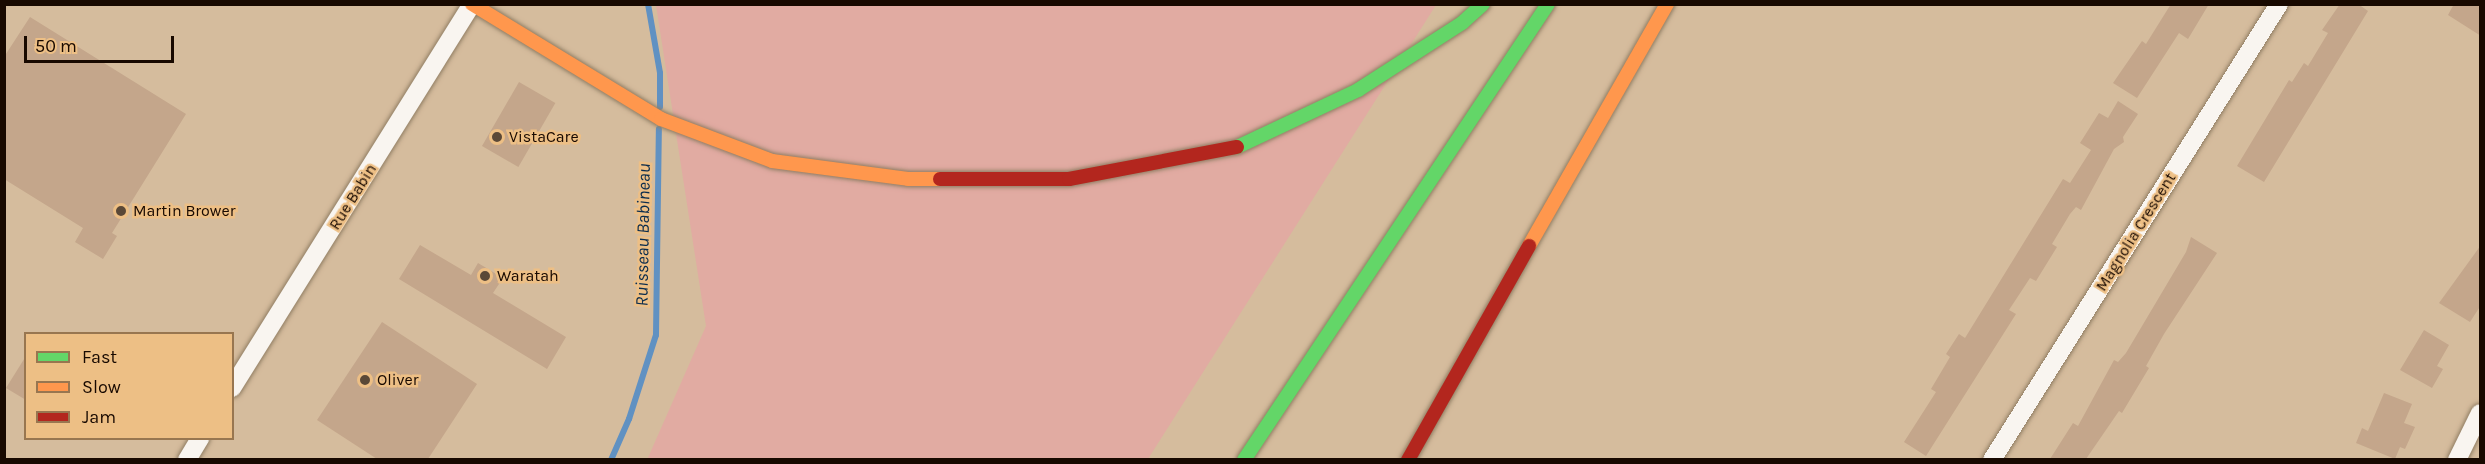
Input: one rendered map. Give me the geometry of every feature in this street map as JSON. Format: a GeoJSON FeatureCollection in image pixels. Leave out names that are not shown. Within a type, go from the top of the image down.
{"type":"FeatureCollection","features":[{"type":"Feature","properties":{"kind":"highway"},"geometry":{"type":"LineString","coordinates":[[472,4],[661,119],[772,161],[908,179],[1069,179],[1238,147],[1358,90],[1462,23],[1483,4]]}},
{"type":"Feature","properties":{"kind":"highway"},"geometry":{"type":"LineString","coordinates":[[1244,459],[1548,4]]}},
{"type":"Feature","properties":{"kind":"highway"},"geometry":{"type":"LineString","coordinates":[[1408,459],[1666,4]]}},
{"type":"Feature","properties":{"kind":"street","name":"Rue Babin"},"geometry":{"type":"LineString","coordinates":[[234,385],[472,4]]}},
{"type":"Feature","properties":{"kind":"street","name":"Magnolia Crescent"},"geometry":{"type":"LineString","coordinates":[[1992,459],[2279,4]]}},
{"type":"Feature","properties":{"kind":"street"},"geometry":{"type":"LineString","coordinates":[[2457,459],[2481,413]]}},
{"type":"Feature","properties":{"kind":"street"},"geometry":{"type":"LineString","coordinates":[[187,459],[200,440]]}},
{"type":"Feature","properties":{"kind":"shaded area"},"geometry":{"type":"Polygon","coordinates":[[[656,5],[1436,5],[1148,459],[647,460],[706,326],[656,5]]]}},
{"type":"Feature","properties":{"kind":"building"},"geometry":{"type":"Polygon","coordinates":[[[2171,4],[2209,4],[2188,39],[2179,33],[2137,98],[2113,83],[2142,41],[2146,44],[2171,4]]]}},
{"type":"Feature","properties":{"kind":"building"},"geometry":{"type":"Polygon","coordinates":[[[2340,4],[2358,4],[2368,11],[2264,182],[2237,166],[2289,80],[2292,82],[2304,63],[2308,66],[2328,33],[2322,30],[2340,4]]]}},
{"type":"Feature","properties":{"kind":"building"},"geometry":{"type":"Polygon","coordinates":[[[2454,4],[2481,4],[2481,36],[2448,15],[2454,4]]]}},
{"type":"Feature","properties":{"kind":"building"},"geometry":{"type":"Polygon","coordinates":[[[30,17],[186,114],[112,233],[117,236],[103,259],[75,242],[83,228],[4,179],[4,57],[30,17]]]}},
{"type":"Feature","properties":{"kind":"building"},"geometry":{"type":"Polygon","coordinates":[[[519,82],[555,103],[518,167],[482,146],[519,82]]]}},
{"type":"Feature","properties":{"kind":"building"},"geometry":{"type":"Polygon","coordinates":[[[2118,101],[2138,114],[2123,137],[2124,142],[2114,149],[2081,210],[2076,207],[2070,214],[2052,244],[2057,247],[2036,281],[2030,278],[2009,310],[2016,314],[1926,456],[1904,442],[1936,392],[1931,389],[1950,357],[1946,354],[1959,334],[1965,338],[2063,179],[2070,183],[2091,150],[2080,143],[2099,113],[2108,118],[2118,101]]]}},
{"type":"Feature","properties":{"kind":"building"},"geometry":{"type":"Polygon","coordinates":[[[2191,237],[2217,253],[2164,334],[2146,366],[2149,368],[2122,413],[2119,411],[2086,459],[2050,459],[2073,423],[2078,426],[2114,360],[2118,362],[2126,353],[2186,252],[2191,237]]]}},
{"type":"Feature","properties":{"kind":"building"},"geometry":{"type":"Polygon","coordinates":[[[420,245],[471,275],[478,263],[503,278],[493,293],[566,337],[547,369],[399,279],[420,245]]]}},
{"type":"Feature","properties":{"kind":"building"},"geometry":{"type":"Polygon","coordinates":[[[2481,245],[2481,305],[2470,322],[2439,303],[2481,245]]]}},
{"type":"Feature","properties":{"kind":"building"},"geometry":{"type":"Polygon","coordinates":[[[382,322],[477,384],[428,459],[377,459],[317,420],[382,322]]]}},
{"type":"Feature","properties":{"kind":"building"},"geometry":{"type":"Polygon","coordinates":[[[2424,330],[2449,345],[2437,366],[2443,369],[2432,388],[2400,370],[2424,330]]]}},
{"type":"Feature","properties":{"kind":"building"},"geometry":{"type":"Polygon","coordinates":[[[24,359],[24,399],[6,388],[24,359]]]}},
{"type":"Feature","properties":{"kind":"building"},"geometry":{"type":"Polygon","coordinates":[[[2384,393],[2412,404],[2404,423],[2415,427],[2405,449],[2400,447],[2395,459],[2356,443],[2362,428],[2368,431],[2384,393]]]}},
{"type":"Feature","properties":{"kind":"waterway","name":"Ruisseau Babineau"},"geometry":{"type":"LineString","coordinates":[[648,4],[660,73],[660,107]]}},
{"type":"Feature","properties":{"kind":"waterway","name":"Ruisseau Babineau"},"geometry":{"type":"LineString","coordinates":[[611,460],[629,419],[656,335],[659,129]]}},
{"type":"Feature","properties":{"kind":"traffic: fast"},"geometry":{"type":"LineString","coordinates":[[1237,147],[1358,90],[1462,23],[1483,4]]}},
{"type":"Feature","properties":{"kind":"traffic: fast"},"geometry":{"type":"LineString","coordinates":[[1244,460],[1548,4]]}},
{"type":"Feature","properties":{"kind":"traffic: slow"},"geometry":{"type":"LineString","coordinates":[[472,4],[661,119],[772,161],[908,179],[940,179]]}},
{"type":"Feature","properties":{"kind":"traffic: slow"},"geometry":{"type":"LineString","coordinates":[[1529,246],[1667,4]]}},
{"type":"Feature","properties":{"kind":"traffic: jam"},"geometry":{"type":"LineString","coordinates":[[940,179],[1069,179],[1237,147]]}},
{"type":"Feature","properties":{"kind":"traffic: jam"},"geometry":{"type":"LineString","coordinates":[[1408,460],[1529,246]]}},
{"type":"Feature","properties":{"kind":"place","name":"VistaCare"},"geometry":{"type":"Point","coordinates":[497,137]}},
{"type":"Feature","properties":{"kind":"place","name":"Martin Brower"},"geometry":{"type":"Point","coordinates":[121,211]}},
{"type":"Feature","properties":{"kind":"place","name":"Waratah"},"geometry":{"type":"Point","coordinates":[485,276]}},
{"type":"Feature","properties":{"kind":"place","name":"Oliver"},"geometry":{"type":"Point","coordinates":[365,380]}}]}
